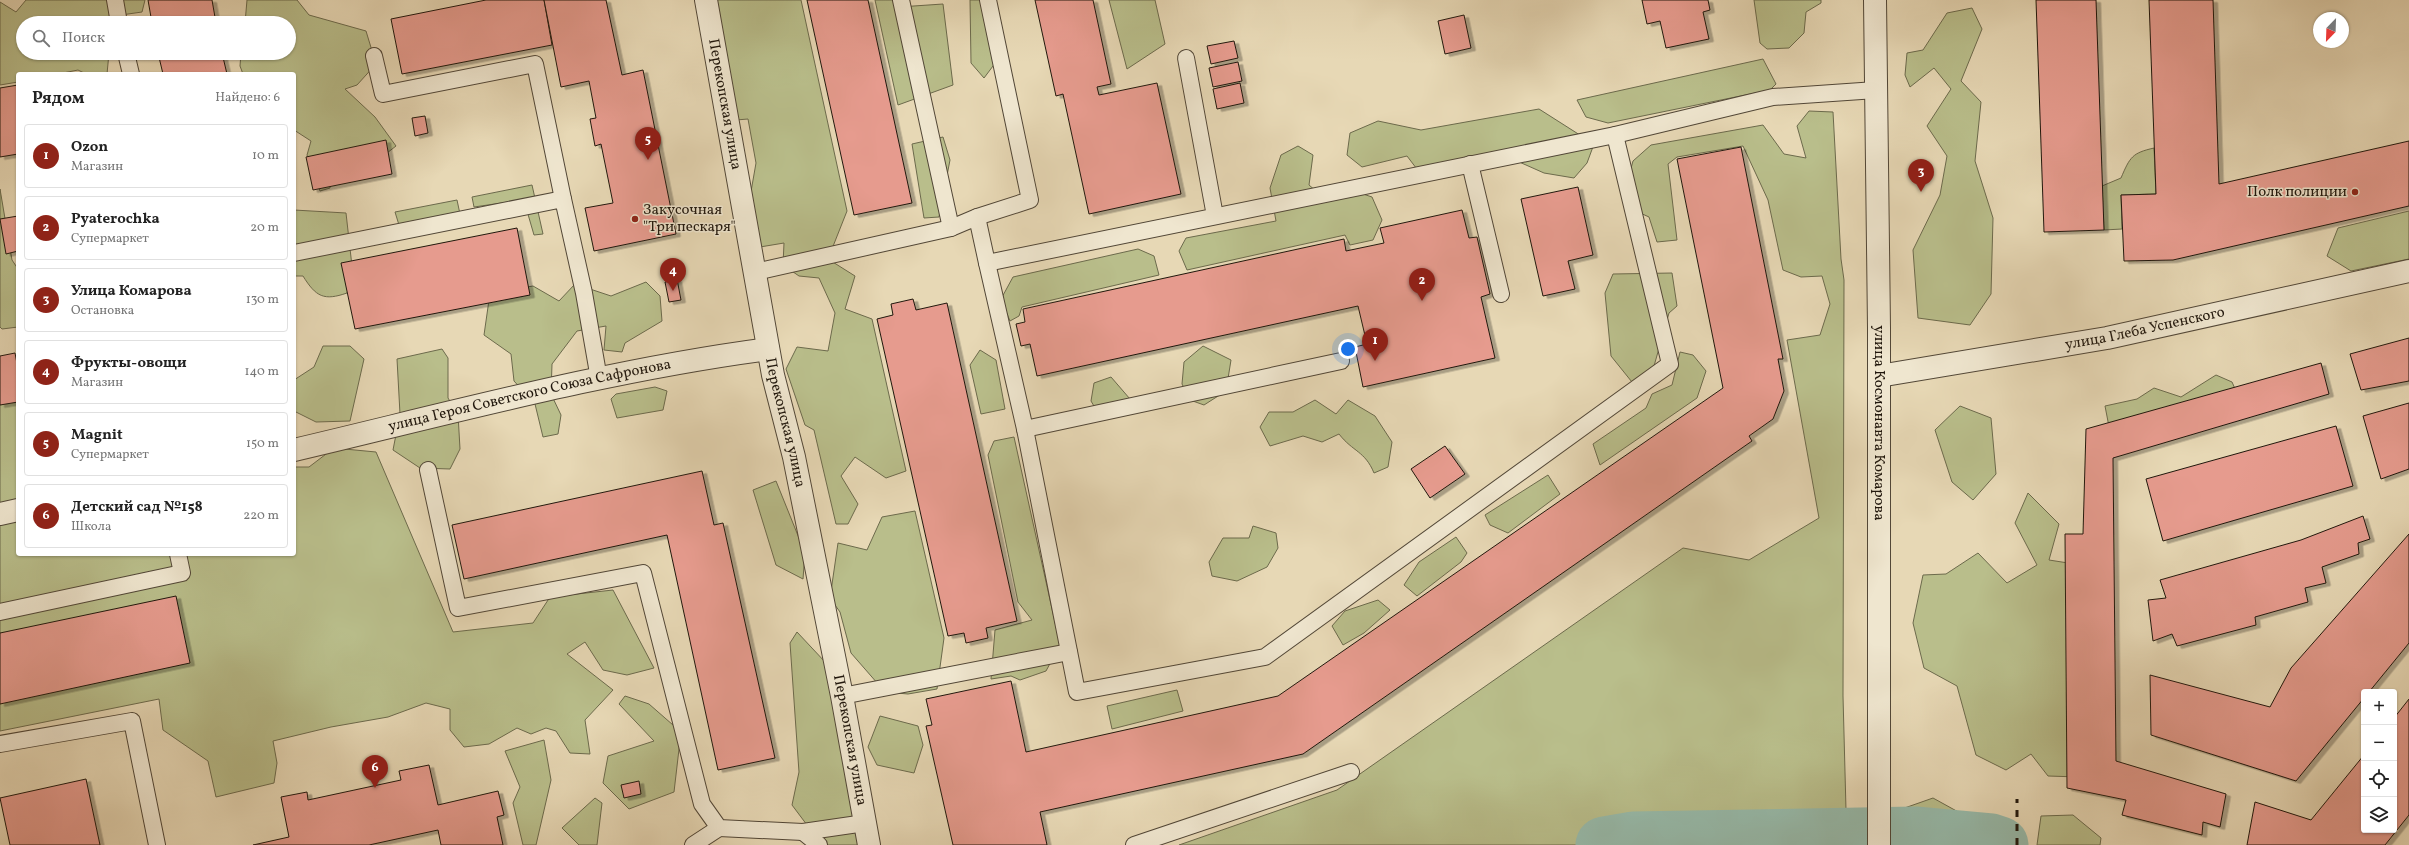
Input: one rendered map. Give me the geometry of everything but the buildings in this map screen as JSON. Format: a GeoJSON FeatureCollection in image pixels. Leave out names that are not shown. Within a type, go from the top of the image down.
{"type":"FeatureCollection","features":[{"type":"Feature","properties":{"kind":"street","name":"Перекопская улица"},"geometry":{"type":"LineString","coordinates":[[706,0],[756,272],[768,349],[794,457],[842,696],[869,845]]}},
{"type":"Feature","properties":{"kind":"street","name":"улица Космонавта Комарова"},"geometry":{"type":"LineString","coordinates":[[1875,0],[1879,376],[1879,845]]}},
{"type":"Feature","properties":{"kind":"street","name":"улица Глеба Успенского"},"geometry":{"type":"LineString","coordinates":[[1879,376],[2107,338],[2409,271]]}},
{"type":"Feature","properties":{"kind":"street","name":"улица Героя Советского Союза Сафронова"},"geometry":{"type":"LineString","coordinates":[[296,450],[599,378],[706,357],[768,349]]}},
{"type":"Feature","properties":{"kind":"street"},"geometry":{"type":"LineString","coordinates":[[0,514],[16,510]]}},
{"type":"Feature","properties":{"kind":"lane"},"geometry":{"type":"LineString","coordinates":[[115,0],[118,16]]}},
{"type":"Feature","properties":{"kind":"lane"},"geometry":{"type":"LineString","coordinates":[[902,0],[951,228]]}},
{"type":"Feature","properties":{"kind":"lane"},"geometry":{"type":"LineString","coordinates":[[756,272],[951,228],[977,217],[1030,200],[988,0]]}},
{"type":"Feature","properties":{"kind":"lane"},"geometry":{"type":"LineString","coordinates":[[374,56],[382,94],[535,64],[584,293],[599,378]]}},
{"type":"Feature","properties":{"kind":"lane"},"geometry":{"type":"LineString","coordinates":[[1186,58],[1215,216]]}},
{"type":"Feature","properties":{"kind":"lane"},"geometry":{"type":"LineString","coordinates":[[128,60],[131,72]]}},
{"type":"Feature","properties":{"kind":"lane"},"geometry":{"type":"LineString","coordinates":[[987,263],[1615,135],[1773,97],[1876,90]]}},
{"type":"Feature","properties":{"kind":"lane"},"geometry":{"type":"LineString","coordinates":[[977,217],[1026,429],[1077,692],[1265,657],[1670,364],[1615,135]]}},
{"type":"Feature","properties":{"kind":"lane"},"geometry":{"type":"LineString","coordinates":[[1470,164],[1501,294]]}},
{"type":"Feature","properties":{"kind":"lane"},"geometry":{"type":"LineString","coordinates":[[296,253],[563,199]]}},
{"type":"Feature","properties":{"kind":"lane"},"geometry":{"type":"LineString","coordinates":[[1026,429],[1341,361]]}},
{"type":"Feature","properties":{"kind":"lane"},"geometry":{"type":"LineString","coordinates":[[428,470],[458,608],[643,573],[702,804],[719,828]]}},
{"type":"Feature","properties":{"kind":"lane"},"geometry":{"type":"LineString","coordinates":[[0,612],[182,573],[178,556]]}},
{"type":"Feature","properties":{"kind":"lane"},"geometry":{"type":"LineString","coordinates":[[842,696],[1069,652]]}},
{"type":"Feature","properties":{"kind":"lane"},"geometry":{"type":"LineString","coordinates":[[0,744],[132,721],[157,845]]}},
{"type":"Feature","properties":{"kind":"lane"},"geometry":{"type":"LineString","coordinates":[[1134,845],[1351,772]]}},
{"type":"Feature","properties":{"kind":"lane"},"geometry":{"type":"LineString","coordinates":[[693,845],[719,828],[803,832],[865,823]]}},
{"type":"Feature","properties":{"kind":"lane"},"geometry":{"type":"LineString","coordinates":[[803,832],[819,845]]}},
{"type":"Feature","properties":{"kind":"green space"},"geometry":{"type":"Polygon","coordinates":[[[26,0],[145,0],[142,12],[114,16],[16,16],[16,60],[108,60],[107,72],[82,72],[78,70],[68,72],[16,72],[16,82],[0,85],[0,2],[16,12],[26,0]]]}},
{"type":"Feature","properties":{"kind":"green space"},"geometry":{"type":"Polygon","coordinates":[[[247,0],[297,0],[309,15],[366,31],[376,64],[357,85],[345,89],[375,117],[396,146],[387,153],[331,163],[330,188],[320,191],[307,155],[311,141],[296,131],[296,72],[242,72],[240,66],[240,60],[296,60],[296,16],[246,16],[247,0]]]}},
{"type":"Feature","properties":{"kind":"green space"},"geometry":{"type":"Polygon","coordinates":[[[712,0],[801,0],[847,211],[828,259],[855,276],[845,309],[872,319],[906,471],[886,478],[855,457],[841,476],[858,504],[848,524],[836,524],[814,430],[805,425],[786,369],[797,347],[828,351],[835,313],[819,278],[799,276],[783,265],[784,243],[760,247],[749,203],[756,163],[748,119],[736,120],[712,0]]]}},
{"type":"Feature","properties":{"kind":"green space"},"geometry":{"type":"Polygon","coordinates":[[[875,0],[898,0],[899,7],[943,4],[953,85],[898,105],[875,0]]]}},
{"type":"Feature","properties":{"kind":"green space"},"geometry":{"type":"Polygon","coordinates":[[[970,0],[985,0],[996,62],[984,78],[971,63],[970,0]]]}},
{"type":"Feature","properties":{"kind":"green space"},"geometry":{"type":"Polygon","coordinates":[[[1109,0],[1155,0],[1165,44],[1127,69],[1109,0]]]}},
{"type":"Feature","properties":{"kind":"green space"},"geometry":{"type":"Polygon","coordinates":[[[1754,0],[1821,0],[1821,3],[1806,12],[1804,33],[1789,48],[1767,49],[1760,43],[1754,0]]]}},
{"type":"Feature","properties":{"kind":"green space"},"geometry":{"type":"Polygon","coordinates":[[[1972,8],[1982,29],[1961,81],[1981,102],[1975,161],[1993,218],[1991,294],[1970,325],[1918,318],[1913,250],[1940,195],[1947,156],[1927,126],[1951,89],[1934,68],[1910,87],[1905,75],[1907,53],[1923,50],[1947,13],[1972,8]]]}},
{"type":"Feature","properties":{"kind":"green space"},"geometry":{"type":"Polygon","coordinates":[[[1763,59],[1776,84],[1770,90],[1608,123],[1586,117],[1577,100],[1763,59]]]}},
{"type":"Feature","properties":{"kind":"green space"},"geometry":{"type":"Polygon","coordinates":[[[1539,109],[1594,144],[1587,163],[1574,178],[1544,173],[1517,161],[1426,181],[1407,156],[1362,167],[1347,155],[1350,133],[1378,121],[1421,130],[1539,109]]]}},
{"type":"Feature","properties":{"kind":"green space"},"geometry":{"type":"Polygon","coordinates":[[[1809,111],[1833,112],[1841,259],[1844,280],[1843,696],[1846,810],[1826,822],[1823,845],[1179,845],[1337,790],[1683,548],[1749,560],[1819,518],[1787,340],[1820,335],[1830,304],[1822,276],[1801,277],[1783,270],[1768,200],[1743,146],[1677,157],[1668,164],[1677,240],[1657,242],[1649,217],[1638,212],[1630,172],[1633,161],[1651,145],[1763,125],[1784,154],[1806,158],[1797,126],[1809,111]]]}},
{"type":"Feature","properties":{"kind":"green space"},"geometry":{"type":"Polygon","coordinates":[[[943,137],[950,160],[939,217],[924,218],[912,144],[943,137]]]}},
{"type":"Feature","properties":{"kind":"green space"},"geometry":{"type":"Polygon","coordinates":[[[1298,146],[1313,155],[1309,185],[1324,198],[1360,193],[1372,197],[1382,220],[1373,240],[1350,245],[1345,235],[1187,270],[1179,251],[1186,238],[1276,221],[1270,188],[1281,155],[1298,146]]]}},
{"type":"Feature","properties":{"kind":"green space"},"geometry":{"type":"Polygon","coordinates":[[[2154,148],[2156,194],[2121,195],[2122,229],[2104,230],[2102,186],[2121,178],[2127,165],[2136,154],[2154,148]]]}},
{"type":"Feature","properties":{"kind":"green space"},"geometry":{"type":"Polygon","coordinates":[[[532,185],[543,234],[534,235],[525,204],[515,201],[474,207],[472,197],[532,185]]]}},
{"type":"Feature","properties":{"kind":"green space"},"geometry":{"type":"Polygon","coordinates":[[[0,189],[12,260],[16,266],[16,327],[2,329],[0,327],[0,189]]]}},
{"type":"Feature","properties":{"kind":"green space"},"geometry":{"type":"Polygon","coordinates":[[[457,200],[460,214],[399,225],[395,212],[457,200]]]}},
{"type":"Feature","properties":{"kind":"green space"},"geometry":{"type":"Polygon","coordinates":[[[296,210],[346,213],[353,275],[347,293],[326,297],[312,289],[303,276],[296,276],[296,210]]]}},
{"type":"Feature","properties":{"kind":"green space"},"geometry":{"type":"Polygon","coordinates":[[[2409,211],[2409,259],[2351,271],[2327,256],[2338,228],[2409,211]]]}},
{"type":"Feature","properties":{"kind":"green space"},"geometry":{"type":"Polygon","coordinates":[[[1138,249],[1154,256],[1159,275],[1022,307],[1019,316],[1010,321],[1001,299],[1013,277],[1138,249]]]}},
{"type":"Feature","properties":{"kind":"green space"},"geometry":{"type":"Polygon","coordinates":[[[1672,273],[1677,306],[1669,313],[1654,366],[1640,392],[1611,356],[1605,293],[1613,274],[1672,273]]]}},
{"type":"Feature","properties":{"kind":"green space"},"geometry":{"type":"Polygon","coordinates":[[[646,282],[660,296],[662,321],[625,343],[622,352],[604,350],[606,326],[577,331],[552,364],[551,394],[561,415],[558,434],[543,437],[535,404],[514,381],[511,354],[484,335],[490,293],[533,286],[559,301],[575,284],[611,296],[646,282]]]}},
{"type":"Feature","properties":{"kind":"green space"},"geometry":{"type":"Polygon","coordinates":[[[323,346],[350,346],[364,359],[350,421],[316,422],[296,412],[296,379],[314,367],[323,346]]]}},
{"type":"Feature","properties":{"kind":"green space"},"geometry":{"type":"Polygon","coordinates":[[[1203,346],[1231,360],[1226,391],[1204,405],[1190,400],[1182,384],[1184,362],[1203,346]]]}},
{"type":"Feature","properties":{"kind":"green space"},"geometry":{"type":"Polygon","coordinates":[[[442,349],[448,358],[448,398],[458,414],[460,449],[450,469],[420,468],[393,450],[400,414],[397,359],[442,349]]]}},
{"type":"Feature","properties":{"kind":"green space"},"geometry":{"type":"Polygon","coordinates":[[[980,350],[996,360],[1005,409],[981,414],[970,365],[980,350]]]}},
{"type":"Feature","properties":{"kind":"green space"},"geometry":{"type":"Polygon","coordinates":[[[1680,352],[1693,355],[1706,371],[1697,398],[1600,465],[1593,444],[1646,408],[1652,394],[1672,385],[1680,352]]]}},
{"type":"Feature","properties":{"kind":"green space"},"geometry":{"type":"Polygon","coordinates":[[[2216,375],[2232,382],[2240,400],[2111,437],[2105,406],[2137,399],[2154,388],[2181,397],[2216,375]]]}},
{"type":"Feature","properties":{"kind":"green space"},"geometry":{"type":"Polygon","coordinates":[[[1111,377],[1130,399],[1101,418],[1091,401],[1094,383],[1111,377]]]}},
{"type":"Feature","properties":{"kind":"green space"},"geometry":{"type":"Polygon","coordinates":[[[655,387],[667,391],[663,410],[617,418],[611,399],[616,394],[655,387]]]}},
{"type":"Feature","properties":{"kind":"green space"},"geometry":{"type":"Polygon","coordinates":[[[16,391],[16,556],[296,556],[296,467],[309,467],[334,448],[376,452],[453,632],[533,623],[550,597],[613,590],[654,668],[627,675],[603,670],[585,642],[567,654],[613,690],[585,720],[590,754],[570,753],[556,731],[546,728],[531,734],[517,728],[489,744],[464,747],[450,730],[450,709],[426,703],[388,717],[331,727],[273,741],[277,763],[274,783],[216,797],[208,761],[163,730],[159,699],[0,731],[0,395],[16,391]]]}},
{"type":"Feature","properties":{"kind":"green space"},"geometry":{"type":"Polygon","coordinates":[[[1315,400],[1336,414],[1348,400],[1375,416],[1392,442],[1388,467],[1374,473],[1367,460],[1349,445],[1339,434],[1322,442],[1303,436],[1270,446],[1260,427],[1269,412],[1293,412],[1315,400]]]}},
{"type":"Feature","properties":{"kind":"green space"},"geometry":{"type":"Polygon","coordinates":[[[1960,406],[1991,418],[1996,474],[1973,500],[1952,482],[1935,430],[1960,406]]]}},
{"type":"Feature","properties":{"kind":"green space"},"geometry":{"type":"Polygon","coordinates":[[[1014,437],[1060,645],[1046,671],[1020,680],[1011,676],[991,679],[995,630],[1032,620],[1018,602],[988,455],[994,441],[1014,437]]]}},
{"type":"Feature","properties":{"kind":"green space"},"geometry":{"type":"Polygon","coordinates":[[[1548,475],[1560,494],[1508,533],[1490,525],[1485,515],[1548,475]]]}},
{"type":"Feature","properties":{"kind":"green space"},"geometry":{"type":"Polygon","coordinates":[[[776,481],[805,553],[803,579],[776,565],[753,490],[776,481]]]}},
{"type":"Feature","properties":{"kind":"green space"},"geometry":{"type":"Polygon","coordinates":[[[2028,493],[2059,524],[2049,560],[2081,565],[2079,777],[2048,776],[2031,754],[2006,770],[1976,755],[1957,686],[1924,668],[1913,623],[1923,575],[1946,574],[1978,553],[2007,583],[2037,565],[2015,523],[2028,493]]]}},
{"type":"Feature","properties":{"kind":"green space"},"geometry":{"type":"Polygon","coordinates":[[[915,511],[944,638],[937,689],[908,694],[885,692],[851,653],[840,612],[830,598],[838,543],[867,550],[882,517],[915,511]]]}},
{"type":"Feature","properties":{"kind":"green space"},"geometry":{"type":"Polygon","coordinates":[[[1253,526],[1276,533],[1278,548],[1267,567],[1237,581],[1212,576],[1209,562],[1223,538],[1249,538],[1253,526]]]}},
{"type":"Feature","properties":{"kind":"green space"},"geometry":{"type":"Polygon","coordinates":[[[1456,537],[1467,553],[1461,562],[1417,596],[1404,585],[1419,562],[1456,537]]]}},
{"type":"Feature","properties":{"kind":"green space"},"geometry":{"type":"Polygon","coordinates":[[[1378,600],[1390,610],[1364,633],[1343,645],[1332,626],[1345,611],[1378,600]]]}},
{"type":"Feature","properties":{"kind":"green space"},"geometry":{"type":"Polygon","coordinates":[[[797,632],[826,663],[862,845],[822,845],[792,805],[799,772],[790,643],[797,632]]]}},
{"type":"Feature","properties":{"kind":"green space"},"geometry":{"type":"Polygon","coordinates":[[[1177,690],[1183,711],[1112,729],[1107,706],[1177,690]]]}},
{"type":"Feature","properties":{"kind":"green space"},"geometry":{"type":"Polygon","coordinates":[[[625,696],[649,704],[681,732],[674,792],[629,809],[603,783],[608,756],[654,741],[619,704],[625,696]]]}},
{"type":"Feature","properties":{"kind":"green space"},"geometry":{"type":"Polygon","coordinates":[[[880,716],[918,726],[923,745],[914,773],[877,765],[868,747],[880,716]]]}},
{"type":"Feature","properties":{"kind":"green space"},"geometry":{"type":"Polygon","coordinates":[[[544,740],[551,780],[536,845],[523,845],[513,803],[520,787],[505,751],[544,740]]]}},
{"type":"Feature","properties":{"kind":"green space"},"geometry":{"type":"Polygon","coordinates":[[[595,798],[602,803],[597,845],[579,845],[562,828],[595,798]]]}},
{"type":"Feature","properties":{"kind":"green space"},"geometry":{"type":"Polygon","coordinates":[[[1933,798],[1971,819],[1977,845],[1896,845],[1896,811],[1933,798]]]}},
{"type":"Feature","properties":{"kind":"green space"},"geometry":{"type":"Polygon","coordinates":[[[2073,815],[2101,838],[2100,845],[2037,845],[2041,816],[2073,815]]]}},
{"type":"Feature","properties":{"kind":"waterway"},"geometry":{"type":"LineString","coordinates":[[1604,845],[1633,840],[1915,835],[1991,842],[2000,845]]}},
{"type":"Feature","properties":{"kind":"railway"},"geometry":{"type":"LineString","coordinates":[[2017,799],[2017,845]]}},
{"type":"Feature","properties":{"kind":"place","name":"Magnit"},"geometry":{"type":"Point","coordinates":[648,160]}},
{"type":"Feature","properties":{"kind":"place","name":"Улица Комарова"},"geometry":{"type":"Point","coordinates":[1921,192]}},
{"type":"Feature","properties":{"kind":"place","name":"Полк полиции"},"geometry":{"type":"Point","coordinates":[2355,192]}},
{"type":"Feature","properties":{"kind":"place","name":"Закусочная \"Три пескаря\""},"geometry":{"type":"Point","coordinates":[635,219]}},
{"type":"Feature","properties":{"kind":"place","name":"Фрукты-овощи"},"geometry":{"type":"Point","coordinates":[673,291]}},
{"type":"Feature","properties":{"kind":"place","name":"Pyaterochka"},"geometry":{"type":"Point","coordinates":[1422,301]}},
{"type":"Feature","properties":{"kind":"place","name":"Ozon"},"geometry":{"type":"Point","coordinates":[1375,361]}},
{"type":"Feature","properties":{"kind":"place","name":"Детский сад №158"},"geometry":{"type":"Point","coordinates":[375,788]}}]}
